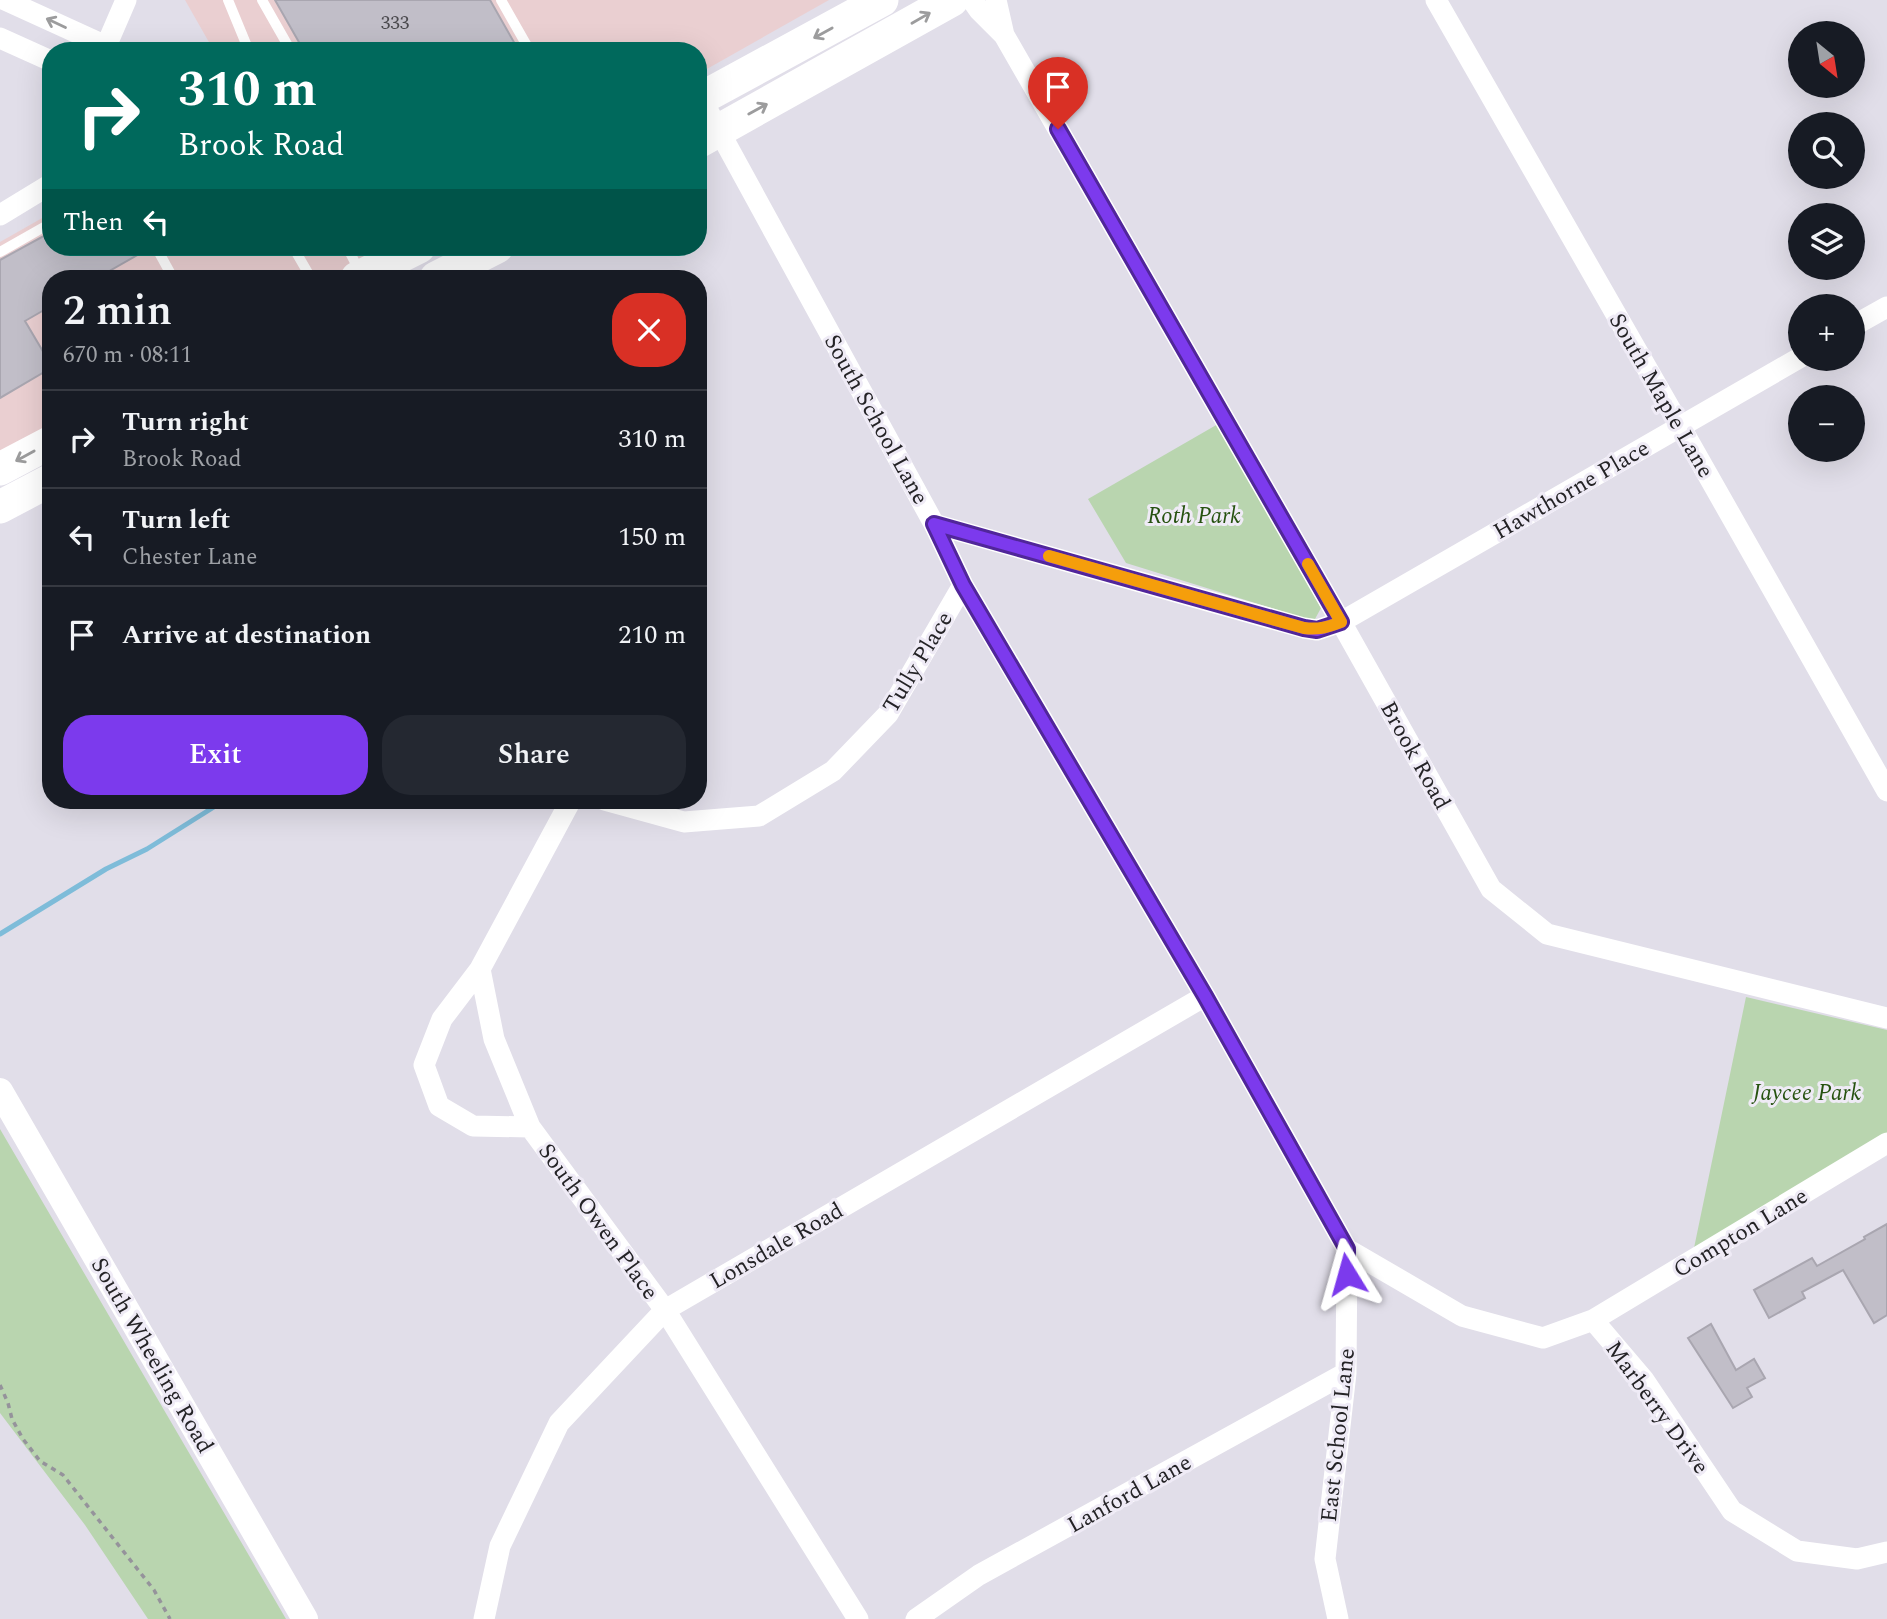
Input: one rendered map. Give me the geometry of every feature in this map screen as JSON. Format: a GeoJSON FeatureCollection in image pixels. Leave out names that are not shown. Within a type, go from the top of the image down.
{"type":"FeatureCollection","features":[{"type":"Feature","properties":{"kind":"main road"},"geometry":{"type":"LineString","coordinates":[[707,95],[883,0]]}},
{"type":"Feature","properties":{"kind":"main road"},"geometry":{"type":"LineString","coordinates":[[709,136],[952,0]]}},
{"type":"Feature","properties":{"kind":"main road"},"geometry":{"type":"LineString","coordinates":[[375,270],[402,256]]}},
{"type":"Feature","properties":{"kind":"main road"},"geometry":{"type":"LineString","coordinates":[[452,270],[479,256]]}},
{"type":"Feature","properties":{"kind":"main road"},"geometry":{"type":"LineString","coordinates":[[0,469],[42,447]]}},
{"type":"Feature","properties":{"kind":"main road"},"geometry":{"type":"LineString","coordinates":[[0,508],[42,485]]}},
{"type":"Feature","properties":{"kind":"street"},"geometry":{"type":"LineString","coordinates":[[5,0],[92,42]]}},
{"type":"Feature","properties":{"kind":"street"},"geometry":{"type":"LineString","coordinates":[[108,42],[126,0]]}},
{"type":"Feature","properties":{"kind":"street"},"geometry":{"type":"LineString","coordinates":[[972,0],[1004,35]]}},
{"type":"Feature","properties":{"kind":"street"},"geometry":{"type":"LineString","coordinates":[[996,0],[1004,35]]}},
{"type":"Feature","properties":{"kind":"street","name":"South Maple Lane"},"geometry":{"type":"LineString","coordinates":[[1436,0],[1887,791]]}},
{"type":"Feature","properties":{"kind":"street","name":"Brook Road"},"geometry":{"type":"LineString","coordinates":[[1004,35],[1491,889],[1547,934],[1887,1018]]}},
{"type":"Feature","properties":{"kind":"street"},"geometry":{"type":"LineString","coordinates":[[0,38],[42,57]]}},
{"type":"Feature","properties":{"kind":"street","name":"South School Lane"},"geometry":{"type":"LineString","coordinates":[[709,136],[934,524],[963,585],[1205,996],[1347,1249]]}},
{"type":"Feature","properties":{"kind":"street"},"geometry":{"type":"LineString","coordinates":[[0,215],[42,189]]}},
{"type":"Feature","properties":{"kind":"street"},"geometry":{"type":"LineString","coordinates":[[1865,319],[1887,307]]}},
{"type":"Feature","properties":{"kind":"street","name":"Hawthorne Place"},"geometry":{"type":"LineString","coordinates":[[1341,622],[1788,364]]}},
{"type":"Feature","properties":{"kind":"street"},"geometry":{"type":"LineString","coordinates":[[934,524],[1304,628],[1317,630],[1341,622]]}},
{"type":"Feature","properties":{"kind":"street","name":"Tully Place"},"geometry":{"type":"LineString","coordinates":[[637,809],[684,822],[759,816],[833,771],[888,714],[963,585]]}},
{"type":"Feature","properties":{"kind":"street"},"geometry":{"type":"LineString","coordinates":[[530,1127],[473,1126],[439,1106],[424,1065],[442,1019],[480,969],[566,809]]}},
{"type":"Feature","properties":{"kind":"street","name":"South Owen Place"},"geometry":{"type":"LineString","coordinates":[[480,969],[494,1039],[530,1127],[665,1310],[858,1619]]}},
{"type":"Feature","properties":{"kind":"street","name":"Lonsdale Road"},"geometry":{"type":"LineString","coordinates":[[484,1619],[500,1546],[559,1423],[665,1310],[1205,996]]}},
{"type":"Feature","properties":{"kind":"street","name":"South Wheeling Road"},"geometry":{"type":"LineString","coordinates":[[0,1091],[305,1619]]}},
{"type":"Feature","properties":{"kind":"street","name":"Compton Lane"},"geometry":{"type":"LineString","coordinates":[[1592,1320],[1887,1143]]}},
{"type":"Feature","properties":{"kind":"street","name":"Marberry Drive"},"geometry":{"type":"LineString","coordinates":[[1347,1249],[1462,1317],[1543,1338],[1592,1320],[1644,1380],[1732,1511],[1797,1550],[1857,1559],[1887,1552]]}},
{"type":"Feature","properties":{"kind":"street","name":"East School Lane"},"geometry":{"type":"LineString","coordinates":[[1338,1619],[1325,1559],[1346,1373],[1347,1249]]}},
{"type":"Feature","properties":{"kind":"street","name":"Lanford Lane"},"geometry":{"type":"LineString","coordinates":[[916,1619],[979,1575],[1346,1373]]}},
{"type":"Feature","properties":{"kind":"lane"},"geometry":{"type":"LineString","coordinates":[[228,0],[245,42]]}},
{"type":"Feature","properties":{"kind":"lane"},"geometry":{"type":"LineString","coordinates":[[262,0],[286,42]]}},
{"type":"Feature","properties":{"kind":"lane"},"geometry":{"type":"LineString","coordinates":[[501,0],[525,42]]}},
{"type":"Feature","properties":{"kind":"lane"},"geometry":{"type":"LineString","coordinates":[[0,252],[42,228]]}},
{"type":"Feature","properties":{"kind":"path"},"geometry":{"type":"LineString","coordinates":[[0,1385],[12,1419],[23,1438],[40,1461],[62,1475],[154,1590],[170,1619]]}},
{"type":"Feature","properties":{"kind":"shaded area"},"geometry":{"type":"Polygon","coordinates":[[[185,0],[829,0],[707,69],[707,42],[209,42],[185,0]]]}},
{"type":"Feature","properties":{"kind":"shaded area"},"geometry":{"type":"Polygon","coordinates":[[[42,218],[42,256],[375,256],[349,270],[42,270],[42,434],[0,456],[0,242],[42,218]]]}},
{"type":"Feature","properties":{"kind":"green space","name":"Roth Park"},"geometry":{"type":"Polygon","coordinates":[[[1218,424],[1321,608],[1315,619],[1307,619],[1126,563],[1088,499],[1218,424]]]}},
{"type":"Feature","properties":{"kind":"green space","name":"Jaycee Park"},"geometry":{"type":"Polygon","coordinates":[[[1746,997],[1887,1030],[1887,1137],[1694,1248],[1746,997]]]}},
{"type":"Feature","properties":{"kind":"green space"},"geometry":{"type":"Polygon","coordinates":[[[0,1129],[286,1619],[148,1619],[85,1525],[0,1413],[0,1129]]]}},
{"type":"Feature","properties":{"kind":"building"},"geometry":{"type":"Polygon","coordinates":[[[275,0],[490,0],[514,42],[299,42],[275,0]]]}},
{"type":"Feature","properties":{"kind":"building"},"geometry":{"type":"Polygon","coordinates":[[[42,237],[42,256],[136,256],[111,270],[42,270],[42,311],[25,321],[42,350],[42,373],[0,398],[0,260],[42,237]]]}},
{"type":"Feature","properties":{"kind":"building"},"geometry":{"type":"Polygon","coordinates":[[[1887,1224],[1887,1315],[1874,1323],[1843,1270],[1802,1292],[1805,1298],[1769,1318],[1754,1290],[1812,1258],[1817,1266],[1887,1224]]]}},
{"type":"Feature","properties":{"kind":"building"},"geometry":{"type":"Polygon","coordinates":[[[1711,1324],[1736,1370],[1754,1359],[1765,1378],[1747,1388],[1752,1397],[1733,1408],[1688,1338],[1711,1324]]]}},
{"type":"Feature","properties":{"kind":"waterway"},"geometry":{"type":"LineString","coordinates":[[0,934],[211,809]]}},
{"type":"Feature","properties":{"kind":"slow traffic"},"geometry":{"type":"LineString","coordinates":[[1049,556],[1304,628],[1317,630],[1341,622],[1308,564]]}},
{"type":"Feature","properties":{"kind":"route"},"geometry":{"type":"LineString","coordinates":[[1058,129],[1341,622],[1317,630],[1304,628],[934,524],[963,585],[1205,996],[1347,1249],[1347,1274]]}}]}
